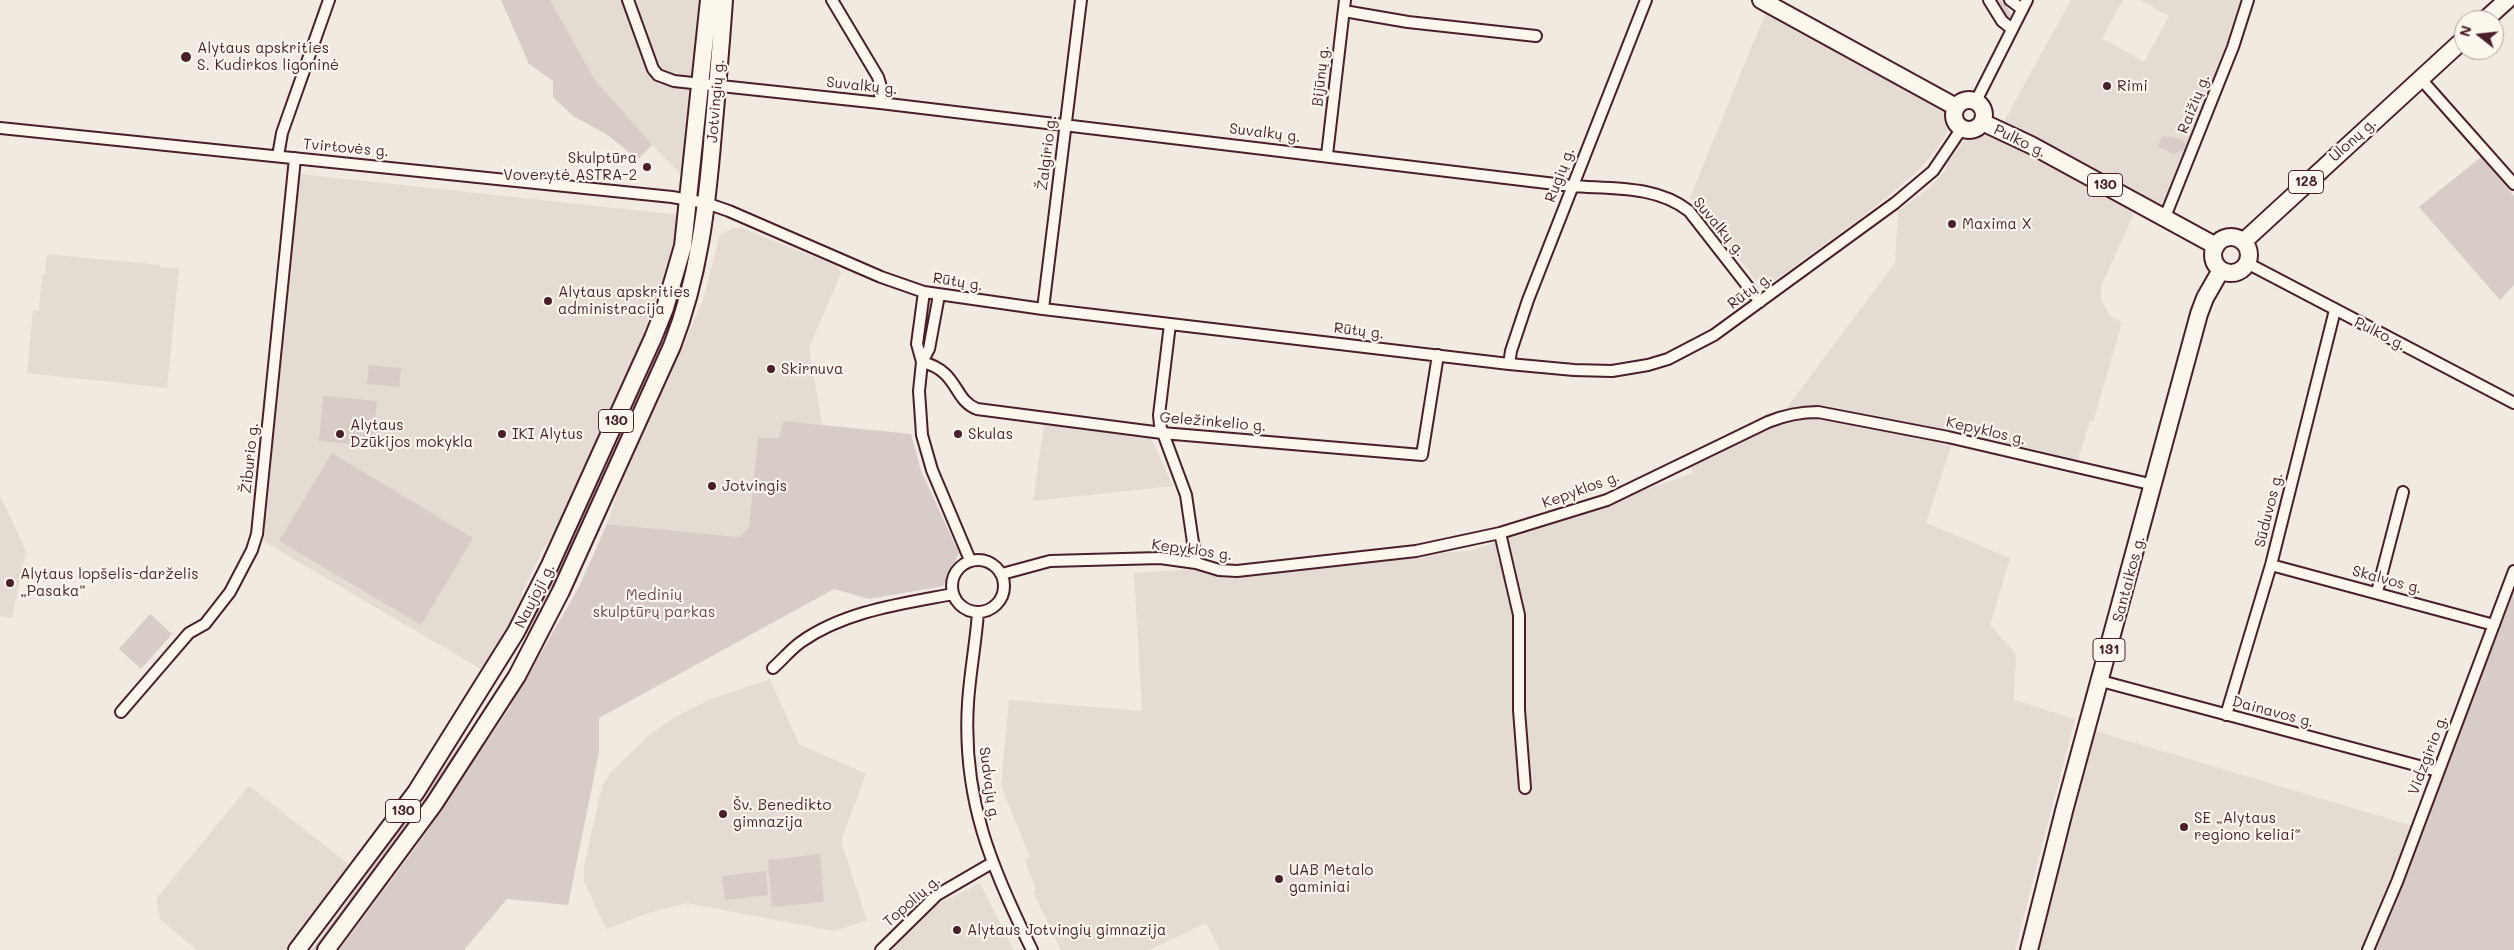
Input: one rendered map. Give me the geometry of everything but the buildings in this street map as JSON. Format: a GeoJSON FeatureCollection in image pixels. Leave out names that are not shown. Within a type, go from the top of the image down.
{"type":"FeatureCollection","features":[{"type":"Feature","properties":{"kind":"main road","name":"Jotvingių g."},"geometry":{"type":"LineString","coordinates":[[706,202],[709,0]]}},
{"type":"Feature","properties":{"kind":"main road","name":"Jotvingių g."},"geometry":{"type":"LineString","coordinates":[[689,200],[724,0]]}},
{"type":"Feature","properties":{"kind":"main road"},"geometry":{"type":"LineString","coordinates":[[1762,0],[1956,107]]}},
{"type":"Feature","properties":{"kind":"main road"},"geometry":{"type":"LineString","coordinates":[[2496,10],[2507,0]]}},
{"type":"Feature","properties":{"kind":"main road","name":"Ulonų g."},"geometry":{"type":"LineString","coordinates":[[2243,242],[2454,48]]}},
{"type":"Feature","properties":{"kind":"main road"},"geometry":{"type":"LineString","coordinates":[[1962,101],[1976,101],[1982,108],[1982,122],[1975,128],[1962,128],[1953,116],[1956,107],[1962,101]]}},
{"type":"Feature","properties":{"kind":"main road","name":"Pulko g."},"geometry":{"type":"LineString","coordinates":[[1982,122],[2032,145],[2216,246]]}},
{"type":"Feature","properties":{"kind":"main road","name":"Naujoji g."},"geometry":{"type":"LineString","coordinates":[[297,950],[416,792],[498,664],[550,565],[653,338],[675,276],[683,246],[689,200]]}},
{"type":"Feature","properties":{"kind":"main road","name":"Naujoji g."},"geometry":{"type":"LineString","coordinates":[[326,950],[454,776],[517,676],[561,591],[686,312],[694,282],[706,202]]}},
{"type":"Feature","properties":{"kind":"main road"},"geometry":{"type":"LineString","coordinates":[[2231,237],[2243,242],[2249,254],[2247,263],[2236,272],[2221,270],[2213,256],[2216,246],[2222,239],[2231,237]]}},
{"type":"Feature","properties":{"kind":"main road","name":"Santaikos g."},"geometry":{"type":"LineString","coordinates":[[2030,950],[2064,811],[2101,681],[2199,314],[2205,298],[2221,270]]}},
{"type":"Feature","properties":{"kind":"main road"},"geometry":{"type":"LineString","coordinates":[[498,664],[517,676]]}},
{"type":"Feature","properties":{"kind":"street"},"geometry":{"type":"LineString","coordinates":[[278,156],[282,133],[329,0]]}},
{"type":"Feature","properties":{"kind":"street","name":"Suvalkų g."},"geometry":{"type":"LineString","coordinates":[[628,0],[653,69],[664,78],[709,85],[880,102],[1328,155],[1572,186],[1656,193],[1678,202],[1700,224],[1760,302]]}},
{"type":"Feature","properties":{"kind":"street"},"geometry":{"type":"LineString","coordinates":[[832,0],[878,77],[881,87],[880,102]]}},
{"type":"Feature","properties":{"kind":"street","name":"Žalgirio g."},"geometry":{"type":"LineString","coordinates":[[1043,309],[1080,0]]}},
{"type":"Feature","properties":{"kind":"street","name":"Rugių g."},"geometry":{"type":"LineString","coordinates":[[1509,364],[1510,351],[1528,300],[1646,0]]}},
{"type":"Feature","properties":{"kind":"street"},"geometry":{"type":"LineString","coordinates":[[1989,0],[2002,21],[2012,29]]}},
{"type":"Feature","properties":{"kind":"street"},"geometry":{"type":"LineString","coordinates":[[1976,101],[2025,4],[2010,0]]}},
{"type":"Feature","properties":{"kind":"street","name":"Raižių g."},"geometry":{"type":"LineString","coordinates":[[2165,217],[2233,47],[2248,0]]}},
{"type":"Feature","properties":{"kind":"street"},"geometry":{"type":"LineString","coordinates":[[1344,5],[1408,22],[1536,36]]}},
{"type":"Feature","properties":{"kind":"street","name":"Bijūnų g."},"geometry":{"type":"LineString","coordinates":[[1328,155],[1344,5]]}},
{"type":"Feature","properties":{"kind":"street"},"geometry":{"type":"LineString","coordinates":[[2420,78],[2514,184]]}},
{"type":"Feature","properties":{"kind":"street","name":"Tvirtovės g."},"geometry":{"type":"LineString","coordinates":[[0,128],[689,200]]}},
{"type":"Feature","properties":{"kind":"street","name":"Rūtų g."},"geometry":{"type":"LineString","coordinates":[[689,200],[706,202],[874,274],[924,292],[939,295],[1509,364],[1594,371],[1648,365],[1690,348],[1714,335],[1896,203],[1933,171],[1962,128]]}},
{"type":"Feature","properties":{"kind":"street","name":"Žiburio g."},"geometry":{"type":"LineString","coordinates":[[121,712],[189,634],[205,624],[225,598],[252,550],[257,534],[295,158]]}},
{"type":"Feature","properties":{"kind":"street","name":"Pulko g."},"geometry":{"type":"LineString","coordinates":[[2247,263],[2514,403]]}},
{"type":"Feature","properties":{"kind":"street"},"geometry":{"type":"LineString","coordinates":[[922,362],[917,344],[924,292]]}},
{"type":"Feature","properties":{"kind":"street"},"geometry":{"type":"LineString","coordinates":[[939,295],[930,343],[922,362],[919,402],[926,453],[970,560]]}},
{"type":"Feature","properties":{"kind":"street","name":"Sūduvos g."},"geometry":{"type":"LineString","coordinates":[[2226,715],[2271,565],[2335,310]]}},
{"type":"Feature","properties":{"kind":"street"},"geometry":{"type":"LineString","coordinates":[[1170,324],[1160,415],[1162,433],[1186,495],[1196,563]]}},
{"type":"Feature","properties":{"kind":"street","name":"Geležinkelio g."},"geometry":{"type":"LineString","coordinates":[[922,362],[942,369],[949,376],[966,402],[977,409],[1162,433],[1422,455],[1438,355]]}},
{"type":"Feature","properties":{"kind":"street","name":"Kepyklos g."},"geometry":{"type":"LineString","coordinates":[[1002,574],[1050,562],[1160,558],[1196,563],[1219,570],[1237,571],[1416,551],[1500,533],[1607,500],[1768,422],[1790,414],[1804,412],[1818,412],[1922,432],[2154,485]]}},
{"type":"Feature","properties":{"kind":"street"},"geometry":{"type":"LineString","coordinates":[[2376,592],[2404,492]]}},
{"type":"Feature","properties":{"kind":"street"},"geometry":{"type":"LineString","coordinates":[[1500,533],[1519,615],[1519,710],[1525,788]]}},
{"type":"Feature","properties":{"kind":"street"},"geometry":{"type":"LineString","coordinates":[[970,560],[985,560],[998,568],[1002,574],[1004,589],[998,603],[985,611],[978,612],[965,609],[953,594],[954,574],[958,568],[970,560]]}},
{"type":"Feature","properties":{"kind":"street","name":"Skalvos g."},"geometry":{"type":"LineString","coordinates":[[2271,565],[2376,592],[2494,626]]}},
{"type":"Feature","properties":{"kind":"street","name":"Vidzgirio g."},"geometry":{"type":"LineString","coordinates":[[2368,950],[2514,571]]}},
{"type":"Feature","properties":{"kind":"street"},"geometry":{"type":"LineString","coordinates":[[772,668],[800,643],[819,631],[868,610],[953,594]]}},
{"type":"Feature","properties":{"kind":"street","name":"Sudvajų g."},"geometry":{"type":"LineString","coordinates":[[978,612],[968,703],[968,754],[977,813],[992,863],[1032,950]]}},
{"type":"Feature","properties":{"kind":"street","name":"Dainavos g."},"geometry":{"type":"LineString","coordinates":[[2101,681],[2438,771]]}},
{"type":"Feature","properties":{"kind":"street","name":"Topolių g."},"geometry":{"type":"LineString","coordinates":[[881,950],[937,895],[992,863]]}},
{"type":"Feature","properties":{"kind":"shaded area"},"geometry":{"type":"Polygon","coordinates":[[[550,0],[704,0],[685,178],[645,138],[595,80],[550,0]]]}},
{"type":"Feature","properties":{"kind":"shaded area"},"geometry":{"type":"Polygon","coordinates":[[[2071,0],[2123,0],[2102,38],[2144,62],[2169,16],[2140,0],[2241,0],[2167,211],[2004,121],[2071,0]]]}},
{"type":"Feature","properties":{"kind":"shaded area"},"geometry":{"type":"Polygon","coordinates":[[[1766,12],[1934,103],[1946,112],[1949,129],[1935,151],[1917,172],[1866,214],[1763,289],[1690,197],[1766,12]]]}},
{"type":"Feature","properties":{"kind":"shaded area"},"geometry":{"type":"Polygon","coordinates":[[[1976,133],[1987,133],[2135,212],[2101,286],[2101,299],[2110,316],[2122,323],[2093,422],[2090,421],[2078,460],[1956,431],[1926,523],[2010,558],[1990,625],[2016,654],[2014,700],[2075,719],[2015,950],[1220,950],[1206,923],[1149,950],[1061,950],[1033,892],[1036,890],[1025,860],[1030,857],[1001,785],[1009,700],[1142,711],[1134,573],[1470,551],[1693,473],[1685,457],[1768,413],[1786,409],[1895,263],[1898,211],[1930,187],[1945,171],[1948,162],[1966,138],[1976,133]]]}},
{"type":"Feature","properties":{"kind":"shaded area"},"geometry":{"type":"Polygon","coordinates":[[[300,174],[680,215],[672,262],[646,335],[563,520],[542,551],[523,591],[514,618],[482,670],[263,541],[300,174]]]}},
{"type":"Feature","properties":{"kind":"shaded area"},"geometry":{"type":"Polygon","coordinates":[[[733,228],[741,228],[837,266],[841,273],[809,348],[822,425],[783,421],[779,438],[752,504],[749,529],[739,537],[607,524],[618,490],[703,300],[720,235],[733,228]]]}},
{"type":"Feature","properties":{"kind":"shaded area"},"geometry":{"type":"Polygon","coordinates":[[[47,254],[160,265],[160,267],[179,269],[167,388],[27,373],[33,310],[39,310],[42,274],[45,274],[47,254]]]}},
{"type":"Feature","properties":{"kind":"shaded area"},"geometry":{"type":"Polygon","coordinates":[[[1044,424],[1151,438],[1173,486],[1033,501],[1044,424]]]}},
{"type":"Feature","properties":{"kind":"shaded area","name":"Alytaus lopšelis-darželis „Pasaka“"},"geometry":{"type":"Polygon","coordinates":[[[0,495],[26,551],[12,618],[0,616],[0,495]]]}},
{"type":"Feature","properties":{"kind":"shaded area","name":"Šv. Benedikto gimnazija"},"geometry":{"type":"Polygon","coordinates":[[[770,679],[799,744],[866,774],[841,841],[867,921],[833,931],[687,903],[651,912],[606,929],[584,882],[584,866],[602,786],[611,772],[648,736],[675,717],[711,699],[770,679]]]}},
{"type":"Feature","properties":{"kind":"shaded area"},"geometry":{"type":"Polygon","coordinates":[[[2095,731],[2423,829],[2376,950],[2037,950],[2095,731]]]}},
{"type":"Feature","properties":{"kind":"shaded area"},"geometry":{"type":"Polygon","coordinates":[[[249,786],[351,866],[287,950],[197,950],[160,919],[156,899],[249,786]]]}},
{"type":"Feature","properties":{"kind":"shaded area","name":"Alytaus Jotvingių gimnazija"},"geometry":{"type":"Polygon","coordinates":[[[980,883],[1014,950],[892,950],[928,909],[980,883]]]}},
{"type":"Feature","properties":{"kind":"green space"},"geometry":{"type":"Polygon","coordinates":[[[501,0],[550,0],[595,80],[652,145],[638,159],[606,134],[573,116],[553,97],[553,81],[529,64],[501,0]]]}},
{"type":"Feature","properties":{"kind":"green space"},"geometry":{"type":"Polygon","coordinates":[[[1996,0],[2003,0],[2011,14],[2010,17],[2007,18],[1996,0]]]}},
{"type":"Feature","properties":{"kind":"green space"},"geometry":{"type":"Polygon","coordinates":[[[2162,136],[2182,139],[2186,145],[2183,150],[2173,154],[2158,146],[2162,136]]]}},
{"type":"Feature","properties":{"kind":"green space"},"geometry":{"type":"Polygon","coordinates":[[[2481,157],[2514,196],[2514,285],[2500,300],[2419,207],[2481,157]]]}},
{"type":"Feature","properties":{"kind":"green space"},"geometry":{"type":"Polygon","coordinates":[[[686,277],[663,346],[644,390],[552,591],[529,635],[526,633],[570,545],[651,367],[686,277]]]}},
{"type":"Feature","properties":{"kind":"green space"},"geometry":{"type":"Polygon","coordinates":[[[369,365],[401,368],[399,387],[367,384],[369,365]]]}},
{"type":"Feature","properties":{"kind":"green space"},"geometry":{"type":"Polygon","coordinates":[[[323,396],[377,401],[372,446],[319,441],[323,396]]]}},
{"type":"Feature","properties":{"kind":"green space","name":"Medinių skulptūrų parkas"},"geometry":{"type":"Polygon","coordinates":[[[783,421],[911,434],[921,471],[959,553],[943,586],[869,599],[834,589],[599,718],[599,752],[568,905],[507,899],[464,950],[339,950],[418,844],[508,710],[579,587],[607,524],[739,537],[749,528],[758,438],[779,438],[783,421]]]}},
{"type":"Feature","properties":{"kind":"green space"},"geometry":{"type":"Polygon","coordinates":[[[332,453],[473,538],[421,625],[279,541],[332,453]]]}},
{"type":"Feature","properties":{"kind":"green space"},"geometry":{"type":"Polygon","coordinates":[[[2514,592],[2514,950],[2376,950],[2514,592]]]}},
{"type":"Feature","properties":{"kind":"green space"},"geometry":{"type":"Polygon","coordinates":[[[150,614],[172,634],[141,669],[119,649],[150,614]]]}},
{"type":"Feature","properties":{"kind":"green space"},"geometry":{"type":"Polygon","coordinates":[[[461,742],[432,792],[398,840],[329,933],[315,950],[312,950],[424,796],[461,742]]]}},
{"type":"Feature","properties":{"kind":"green space"},"geometry":{"type":"Polygon","coordinates":[[[820,854],[824,902],[772,907],[768,860],[820,854]]]}},
{"type":"Feature","properties":{"kind":"green space"},"geometry":{"type":"Polygon","coordinates":[[[766,871],[768,895],[725,900],[722,876],[766,871]]]}},
{"type":"Feature","properties":{"kind":"place","name":"Alytaus apskrities S. Kudirkos ligoninė"},"geometry":{"type":"Point","coordinates":[186,57]}},
{"type":"Feature","properties":{"kind":"place","name":"Rimi"},"geometry":{"type":"Point","coordinates":[2107,86]}},
{"type":"Feature","properties":{"kind":"place","name":"Skulptūra Voverytė ASTRA-2"},"geometry":{"type":"Point","coordinates":[647,167]}},
{"type":"Feature","properties":{"kind":"place","name":"Maxima X"},"geometry":{"type":"Point","coordinates":[1952,224]}},
{"type":"Feature","properties":{"kind":"place","name":"Alytaus apskrities administracija"},"geometry":{"type":"Point","coordinates":[548,301]}},
{"type":"Feature","properties":{"kind":"place","name":"Skirnuva"},"geometry":{"type":"Point","coordinates":[771,369]}},
{"type":"Feature","properties":{"kind":"place","name":"Alytaus Dzūkijos mokykla"},"geometry":{"type":"Point","coordinates":[340,434]}},
{"type":"Feature","properties":{"kind":"place","name":"IKI Alytus"},"geometry":{"type":"Point","coordinates":[502,434]}},
{"type":"Feature","properties":{"kind":"place","name":"Skulas"},"geometry":{"type":"Point","coordinates":[958,434]}},
{"type":"Feature","properties":{"kind":"place","name":"Jotvingis"},"geometry":{"type":"Point","coordinates":[712,486]}},
{"type":"Feature","properties":{"kind":"place","name":"Alytaus lopšelis-darželis „Pasaka“"},"geometry":{"type":"Point","coordinates":[10,583]}},
{"type":"Feature","properties":{"kind":"place","name":"Šv. Benedikto gimnazija"},"geometry":{"type":"Point","coordinates":[723,814]}},
{"type":"Feature","properties":{"kind":"place","name":"SE „Alytaus regiono keliai“"},"geometry":{"type":"Point","coordinates":[2184,827]}},
{"type":"Feature","properties":{"kind":"place","name":"UAB Metalo gaminiai"},"geometry":{"type":"Point","coordinates":[1279,879]}},
{"type":"Feature","properties":{"kind":"place","name":"Alytaus Jotvingių gimnazija"},"geometry":{"type":"Point","coordinates":[957,930]}}]}
